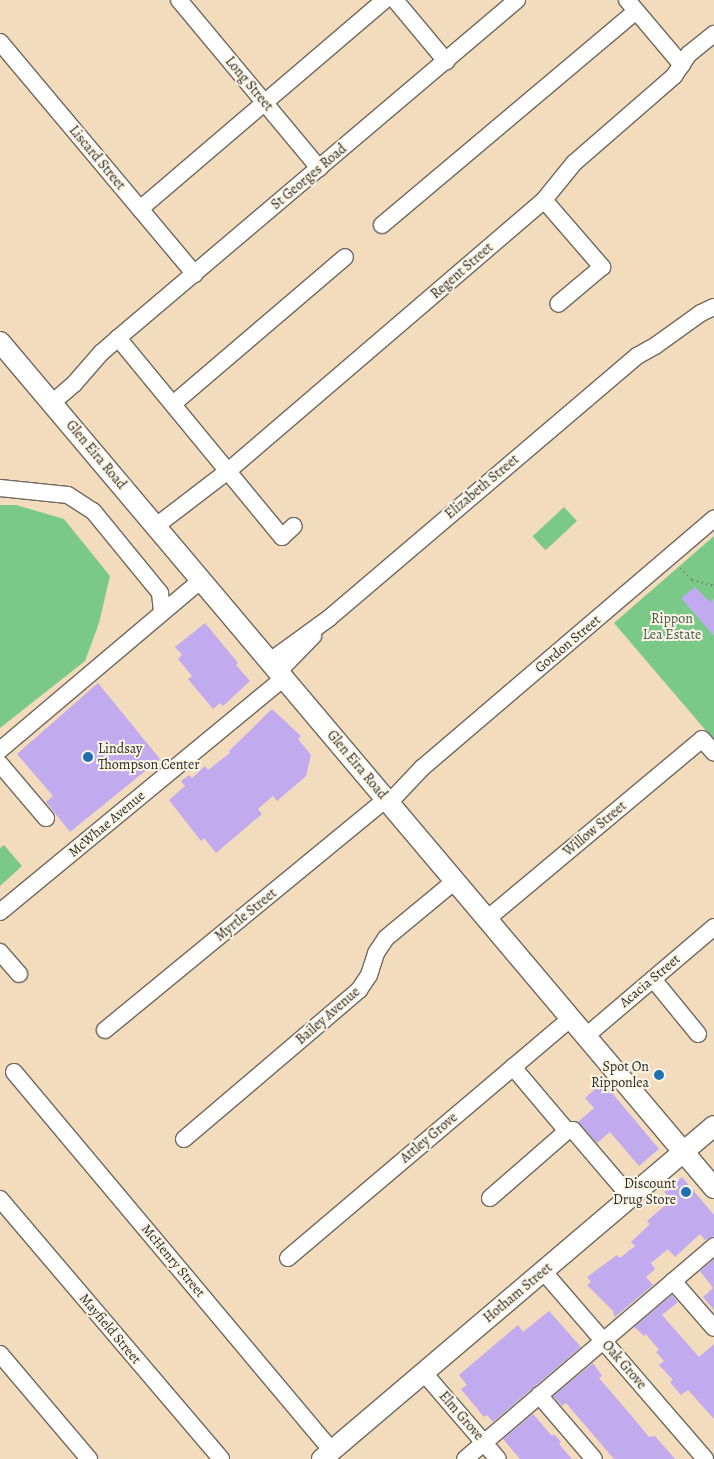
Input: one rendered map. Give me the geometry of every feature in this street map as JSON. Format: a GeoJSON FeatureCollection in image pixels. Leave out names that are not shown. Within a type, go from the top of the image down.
{"type":"FeatureCollection","features":[{"type":"Feature","properties":{"kind":"main road","name":"Glen Eira Road"},"geometry":{"type":"LineString","coordinates":[[0,342],[714,1188]]}},
{"type":"Feature","properties":{"kind":"main road","name":"Hotham Street"},"geometry":{"type":"LineString","coordinates":[[327,1455],[714,1126]]}},
{"type":"Feature","properties":{"kind":"street","name":"Long Street"},"geometry":{"type":"LineString","coordinates":[[178,0],[319,168]]}},
{"type":"Feature","properties":{"kind":"street"},"geometry":{"type":"LineString","coordinates":[[140,209],[385,0]]}},
{"type":"Feature","properties":{"kind":"street"},"geometry":{"type":"LineString","coordinates":[[395,0],[446,60]]}},
{"type":"Feature","properties":{"kind":"street","name":"St Georges Road"},"geometry":{"type":"LineString","coordinates":[[48,398],[68,375],[101,354],[517,0]]}},
{"type":"Feature","properties":{"kind":"street"},"geometry":{"type":"LineString","coordinates":[[382,224],[632,5],[682,66]]}},
{"type":"Feature","properties":{"kind":"street","name":"Regent Street"},"geometry":{"type":"LineString","coordinates":[[159,530],[178,508],[198,496],[228,471],[544,200],[574,163],[674,76],[690,54],[714,34]]}},
{"type":"Feature","properties":{"kind":"street","name":"Liscard Street"},"geometry":{"type":"LineString","coordinates":[[0,42],[195,274]]}},
{"type":"Feature","properties":{"kind":"street"},"geometry":{"type":"LineString","coordinates":[[544,200],[602,267],[558,304]]}},
{"type":"Feature","properties":{"kind":"street"},"geometry":{"type":"LineString","coordinates":[[173,404],[345,257]]}},
{"type":"Feature","properties":{"kind":"street","name":"Elizabeth Street"},"geometry":{"type":"LineString","coordinates":[[637,356],[647,341],[664,326],[690,309],[714,297]]}},
{"type":"Feature","properties":{"kind":"street","name":"Elizabeth Street"},"geometry":{"type":"LineString","coordinates":[[277,670],[328,619],[637,356],[655,346],[700,313],[714,307]]}},
{"type":"Feature","properties":{"kind":"street"},"geometry":{"type":"LineString","coordinates":[[118,338],[282,537],[294,526]]}},
{"type":"Feature","properties":{"kind":"street"},"geometry":{"type":"LineString","coordinates":[[0,488],[68,495],[93,511],[160,593],[162,611]]}},
{"type":"Feature","properties":{"kind":"street","name":"Gordon Street"},"geometry":{"type":"LineString","coordinates":[[386,799],[714,519]]}},
{"type":"Feature","properties":{"kind":"street"},"geometry":{"type":"LineString","coordinates":[[0,750],[162,611],[201,580]]}},
{"type":"Feature","properties":{"kind":"street","name":"McWhae Avenue"},"geometry":{"type":"LineString","coordinates":[[0,912],[277,670]]}},
{"type":"Feature","properties":{"kind":"street","name":"Willow Street"},"geometry":{"type":"LineString","coordinates":[[487,919],[702,739],[714,753]]}},
{"type":"Feature","properties":{"kind":"street"},"geometry":{"type":"LineString","coordinates":[[0,764],[46,818]]}},
{"type":"Feature","properties":{"kind":"street","name":"Myrtle Street"},"geometry":{"type":"LineString","coordinates":[[105,1030],[386,799]]}},
{"type":"Feature","properties":{"kind":"street","name":"Bailey Avenue"},"geometry":{"type":"LineString","coordinates":[[184,1139],[359,990],[369,976],[380,946],[455,881]]}},
{"type":"Feature","properties":{"kind":"street","name":"Acacia Street"},"geometry":{"type":"LineString","coordinates":[[586,1036],[714,927]]}},
{"type":"Feature","properties":{"kind":"street"},"geometry":{"type":"LineString","coordinates":[[0,952],[19,974]]}},
{"type":"Feature","properties":{"kind":"street"},"geometry":{"type":"LineString","coordinates":[[653,979],[698,1034]]}},
{"type":"Feature","properties":{"kind":"street","name":"Attley Grove"},"geometry":{"type":"LineString","coordinates":[[288,1258],[571,1018]]}},
{"type":"Feature","properties":{"kind":"street"},"geometry":{"type":"LineString","coordinates":[[513,1067],[567,1131]]}},
{"type":"Feature","properties":{"kind":"street","name":"McHenry Street"},"geometry":{"type":"LineString","coordinates":[[14,1072],[327,1455]]}},
{"type":"Feature","properties":{"kind":"street"},"geometry":{"type":"LineString","coordinates":[[490,1198],[567,1131],[572,1130],[631,1198]]}},
{"type":"Feature","properties":{"kind":"street","name":"Mayfield Street"},"geometry":{"type":"LineString","coordinates":[[0,1198],[221,1459]]}},
{"type":"Feature","properties":{"kind":"street"},"geometry":{"type":"LineString","coordinates":[[465,1459],[714,1246]]}},
{"type":"Feature","properties":{"kind":"street","name":"Oak Grove"},"geometry":{"type":"LineString","coordinates":[[543,1271],[705,1459]]}},
{"type":"Feature","properties":{"kind":"street"},"geometry":{"type":"LineString","coordinates":[[673,1281],[714,1328]]}},
{"type":"Feature","properties":{"kind":"street"},"geometry":{"type":"LineString","coordinates":[[0,1354],[89,1459]]}},
{"type":"Feature","properties":{"kind":"street","name":"Elm Grove"},"geometry":{"type":"LineString","coordinates":[[424,1373],[498,1459]]}},
{"type":"Feature","properties":{"kind":"street"},"geometry":{"type":"LineString","coordinates":[[539,1395],[594,1459]]}},
{"type":"Feature","properties":{"kind":"path"},"geometry":{"type":"LineString","coordinates":[[678,566],[692,580],[714,586]]}},
{"type":"Feature","properties":{"kind":"green space"},"geometry":{"type":"Polygon","coordinates":[[[0,505],[16,505],[64,519],[110,576],[99,623],[85,661],[0,728],[0,505]]]}},
{"type":"Feature","properties":{"kind":"green space"},"geometry":{"type":"Polygon","coordinates":[[[564,507],[577,521],[546,550],[533,536],[564,507]]]}},
{"type":"Feature","properties":{"kind":"green space","name":"Rippon Lea Estate"},"geometry":{"type":"Polygon","coordinates":[[[714,536],[714,740],[614,623],[714,536]]]}},
{"type":"Feature","properties":{"kind":"green space"},"geometry":{"type":"Polygon","coordinates":[[[4,845],[22,866],[0,886],[0,848],[4,845]]]}},
{"type":"Feature","properties":{"kind":"building"},"geometry":{"type":"Polygon","coordinates":[[[695,587],[710,602],[714,598],[714,636],[681,598],[695,587]]]}},
{"type":"Feature","properties":{"kind":"building"},"geometry":{"type":"Polygon","coordinates":[[[205,623],[238,663],[236,665],[250,681],[223,706],[220,703],[213,709],[188,679],[192,676],[178,659],[182,655],[175,647],[205,623]]]}},
{"type":"Feature","properties":{"kind":"building","name":"Lindsay Thompson Center"},"geometry":{"type":"Polygon","coordinates":[[[98,683],[160,759],[70,832],[46,802],[53,796],[17,754],[98,683]]]}},
{"type":"Feature","properties":{"kind":"building"},"geometry":{"type":"Polygon","coordinates":[[[272,709],[301,736],[298,739],[311,755],[306,776],[277,801],[273,796],[258,809],[262,814],[216,853],[204,838],[201,841],[169,800],[185,786],[181,781],[189,775],[192,778],[205,766],[208,770],[230,753],[229,751],[272,709]]]}},
{"type":"Feature","properties":{"kind":"building"},"geometry":{"type":"Polygon","coordinates":[[[603,1082],[659,1149],[639,1166],[610,1132],[597,1143],[578,1122],[594,1108],[585,1098],[603,1082]]]}},
{"type":"Feature","properties":{"kind":"building"},"geometry":{"type":"Polygon","coordinates":[[[682,1177],[714,1215],[714,1236],[705,1240],[700,1234],[675,1257],[668,1249],[651,1263],[655,1269],[646,1277],[653,1285],[615,1317],[614,1312],[587,1285],[591,1282],[587,1277],[617,1255],[620,1258],[635,1246],[631,1242],[650,1224],[647,1221],[671,1200],[664,1192],[682,1177]]]}},
{"type":"Feature","properties":{"kind":"building"},"geometry":{"type":"Polygon","coordinates":[[[714,1259],[714,1310],[703,1297],[713,1288],[700,1271],[714,1259]]]}},
{"type":"Feature","properties":{"kind":"building"},"geometry":{"type":"Polygon","coordinates":[[[672,1295],[678,1302],[662,1315],[699,1357],[714,1344],[714,1419],[688,1390],[681,1395],[670,1382],[673,1380],[659,1365],[664,1361],[656,1352],[659,1350],[646,1334],[644,1336],[634,1327],[672,1295]]]}},
{"type":"Feature","properties":{"kind":"building"},"geometry":{"type":"Polygon","coordinates":[[[549,1311],[581,1347],[493,1422],[487,1415],[484,1417],[461,1389],[467,1385],[459,1375],[518,1325],[523,1332],[549,1311]]]}},
{"type":"Feature","properties":{"kind":"building"},"geometry":{"type":"Polygon","coordinates":[[[593,1363],[602,1376],[599,1378],[649,1437],[655,1436],[675,1459],[614,1459],[566,1403],[562,1406],[553,1396],[593,1363]]]}},
{"type":"Feature","properties":{"kind":"building"},"geometry":{"type":"Polygon","coordinates":[[[533,1414],[552,1436],[554,1434],[561,1442],[559,1444],[572,1459],[520,1459],[503,1439],[533,1414]]]}},
{"type":"Feature","properties":{"kind":"place","name":"Lindsay Thompson Center"},"geometry":{"type":"Point","coordinates":[88,757]}},
{"type":"Feature","properties":{"kind":"place","name":"Spot On Ripponlea"},"geometry":{"type":"Point","coordinates":[659,1075]}},
{"type":"Feature","properties":{"kind":"place","name":"Discount Drug Store"},"geometry":{"type":"Point","coordinates":[686,1192]}}]}
